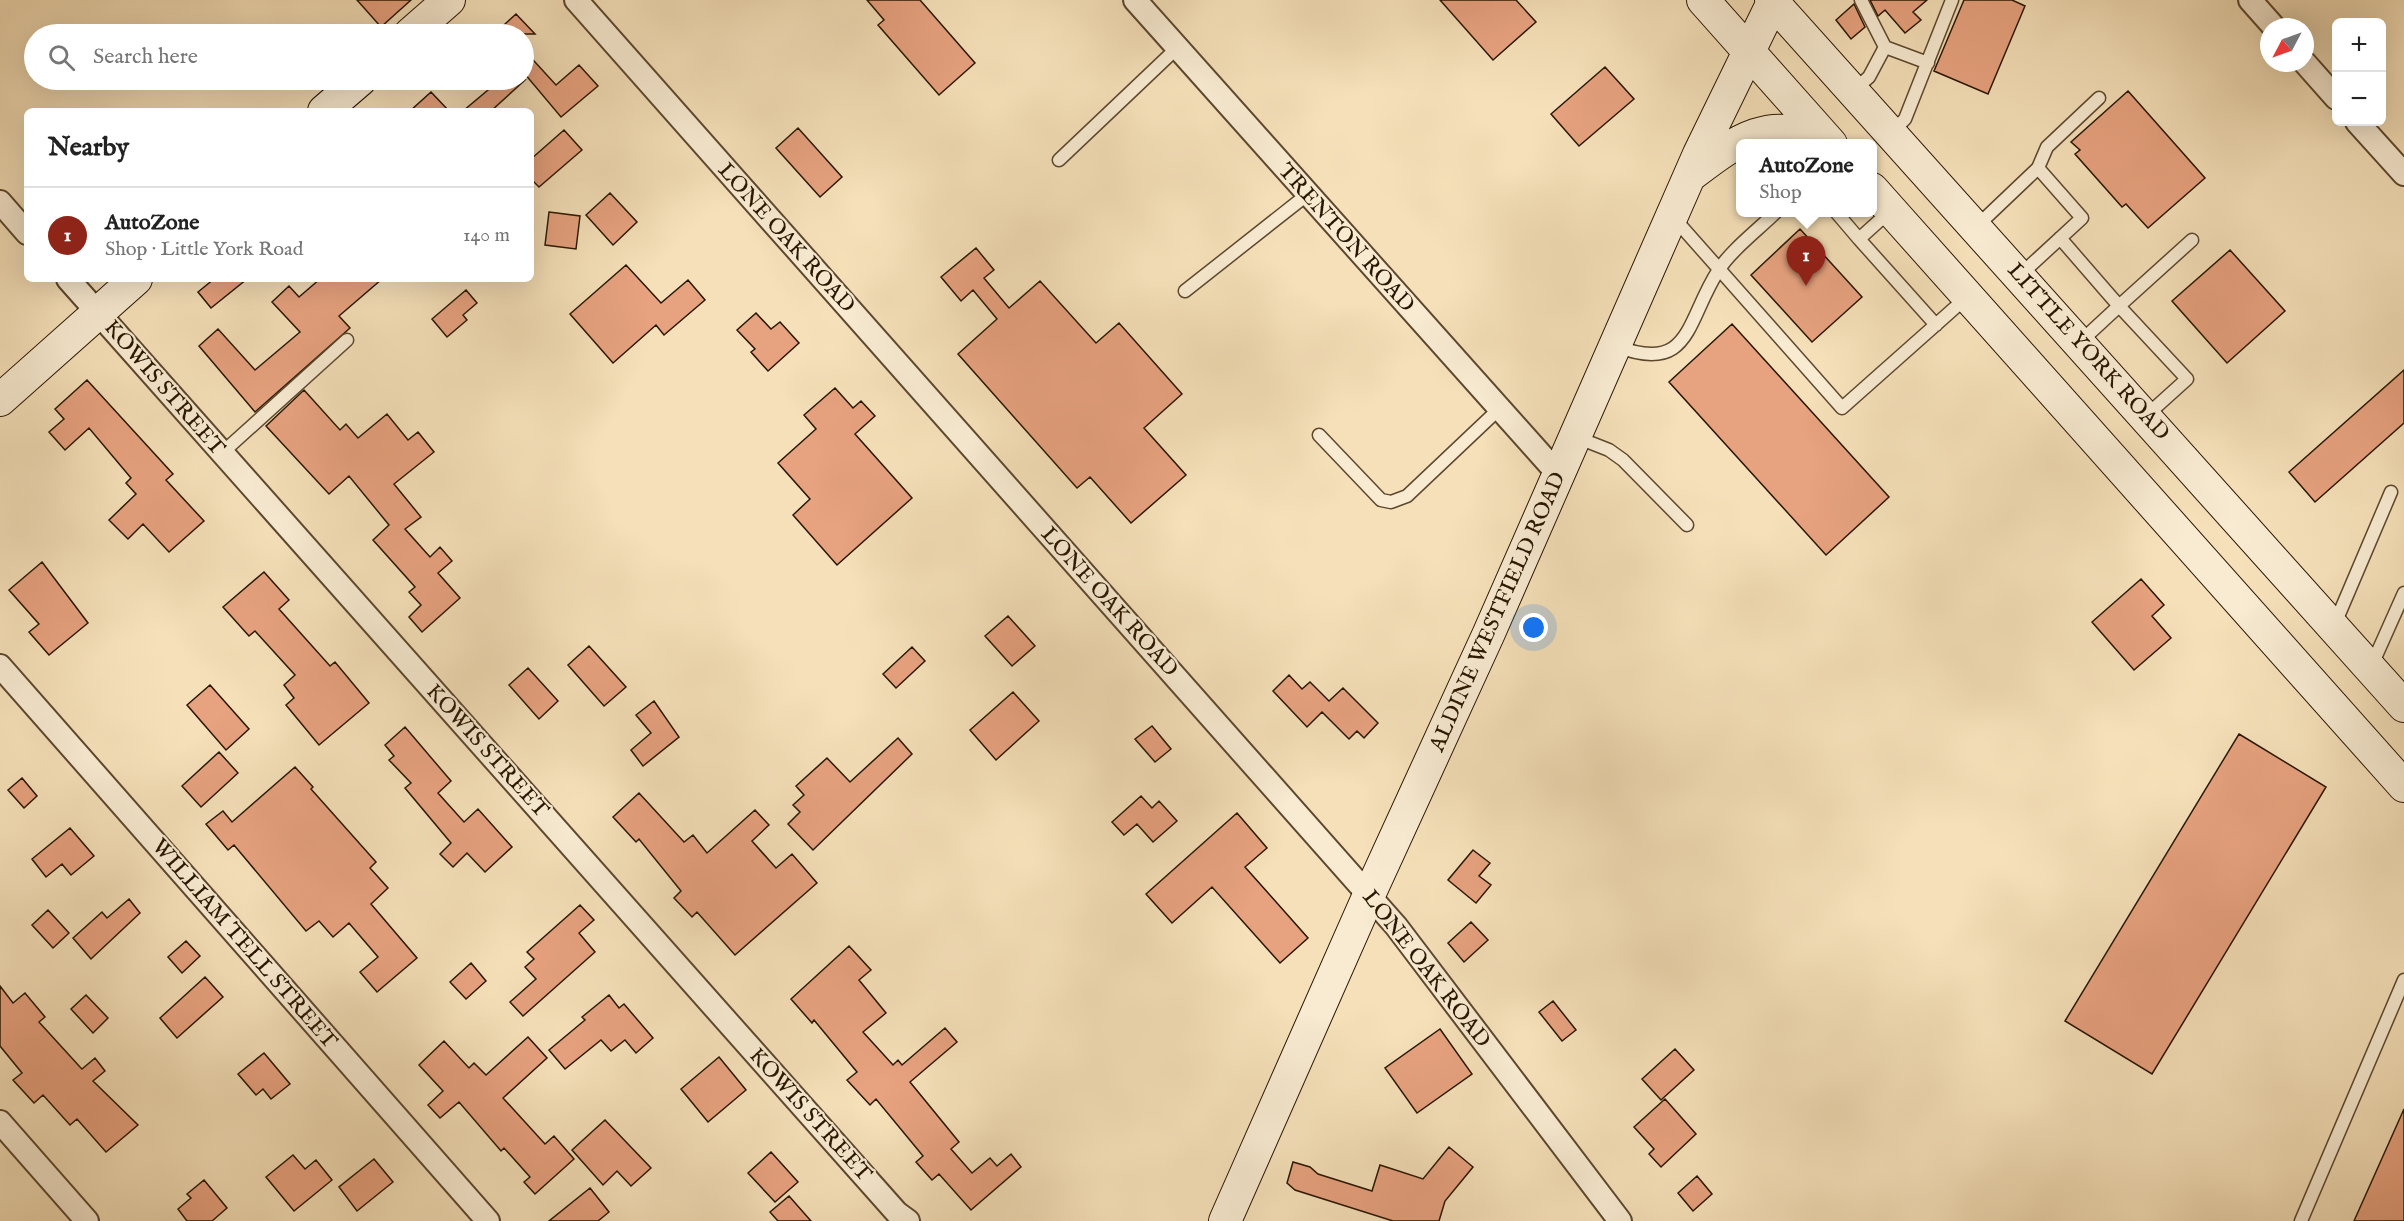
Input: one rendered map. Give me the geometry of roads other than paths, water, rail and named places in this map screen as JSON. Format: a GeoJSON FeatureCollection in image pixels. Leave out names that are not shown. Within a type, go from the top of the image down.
{"type":"FeatureCollection","features":[{"type":"Feature","properties":{"kind":"main road"},"geometry":{"type":"LineString","coordinates":[[421,24],[449,0]]}},
{"type":"Feature","properties":{"kind":"main road"},"geometry":{"type":"LineString","coordinates":[[1703,0],[1826,139]]}},
{"type":"Feature","properties":{"kind":"main road","name":"ALDINE WESTFIELD ROAD"},"geometry":{"type":"LineString","coordinates":[[1225,1221],[1576,437],[1690,176],[1775,1]]}},
{"type":"Feature","properties":{"kind":"main road","name":"LITTLE YORK ROAD"},"geometry":{"type":"LineString","coordinates":[[1775,1],[2404,706]]}},
{"type":"Feature","properties":{"kind":"main road"},"geometry":{"type":"LineString","coordinates":[[327,108],[348,90]]}},
{"type":"Feature","properties":{"kind":"main road"},"geometry":{"type":"LineString","coordinates":[[1745,139],[1774,129],[1804,133],[1813,139]]}},
{"type":"Feature","properties":{"kind":"main road"},"geometry":{"type":"LineString","coordinates":[[1690,176],[1736,142]]}},
{"type":"Feature","properties":{"kind":"main road"},"geometry":{"type":"LineString","coordinates":[[1881,200],[2404,786]]}},
{"type":"Feature","properties":{"kind":"main road"},"geometry":{"type":"LineString","coordinates":[[0,400],[133,282]]}},
{"type":"Feature","properties":{"kind":"street","name":"LONE OAK ROAD"},"geometry":{"type":"LineString","coordinates":[[576,0],[1396,926],[1620,1221]]}},
{"type":"Feature","properties":{"kind":"street","name":"TRENTON ROAD"},"geometry":{"type":"LineString","coordinates":[[1135,0],[1559,475]]}},
{"type":"Feature","properties":{"kind":"street"},"geometry":{"type":"LineString","coordinates":[[2250,0],[2266,18]]}},
{"type":"Feature","properties":{"kind":"street"},"geometry":{"type":"LineString","coordinates":[[2313,72],[2332,93]]}},
{"type":"Feature","properties":{"kind":"street"},"geometry":{"type":"LineString","coordinates":[[2361,126],[2404,174]]}},
{"type":"Feature","properties":{"kind":"street"},"geometry":{"type":"LineString","coordinates":[[0,202],[24,230]]}},
{"type":"Feature","properties":{"kind":"street","name":"KOWIS STREET"},"geometry":{"type":"LineString","coordinates":[[71,282],[889,1204],[908,1221]]}},
{"type":"Feature","properties":{"kind":"street","name":"WILLIAM TELL STREET"},"geometry":{"type":"LineString","coordinates":[[0,666],[488,1221]]}},
{"type":"Feature","properties":{"kind":"street"},"geometry":{"type":"LineString","coordinates":[[0,1122],[87,1221]]}},
{"type":"Feature","properties":{"kind":"lane"},"geometry":{"type":"LineString","coordinates":[[1861,0],[1885,47],[1928,63]]}},
{"type":"Feature","properties":{"kind":"lane"},"geometry":{"type":"LineString","coordinates":[[1891,133],[1905,119],[1952,0]]}},
{"type":"Feature","properties":{"kind":"lane"},"geometry":{"type":"LineString","coordinates":[[1853,91],[1869,77],[1885,47]]}},
{"type":"Feature","properties":{"kind":"lane"},"geometry":{"type":"LineString","coordinates":[[1059,160],[1177,48]]}},
{"type":"Feature","properties":{"kind":"lane"},"geometry":{"type":"LineString","coordinates":[[1976,227],[2038,168],[2047,147],[2099,98]]}},
{"type":"Feature","properties":{"kind":"lane"},"geometry":{"type":"LineString","coordinates":[[2019,276],[2082,218],[2038,168]]}},
{"type":"Feature","properties":{"kind":"lane"},"geometry":{"type":"LineString","coordinates":[[1185,291],[1308,194]]}},
{"type":"Feature","properties":{"kind":"lane"},"geometry":{"type":"LineString","coordinates":[[1672,216],[1842,408],[1967,297]]}},
{"type":"Feature","properties":{"kind":"lane"},"geometry":{"type":"LineString","coordinates":[[1616,346],[1649,356],[1661,356],[1672,350],[1683,338],[1719,269],[1772,217]]}},
{"type":"Feature","properties":{"kind":"lane"},"geometry":{"type":"LineString","coordinates":[[1840,217],[1936,325]]}},
{"type":"Feature","properties":{"kind":"lane"},"geometry":{"type":"LineString","coordinates":[[1859,239],[1871,217]]}},
{"type":"Feature","properties":{"kind":"lane"},"geometry":{"type":"LineString","coordinates":[[2060,238],[2187,379],[2146,417]]}},
{"type":"Feature","properties":{"kind":"lane"},"geometry":{"type":"LineString","coordinates":[[2079,343],[2193,240]]}},
{"type":"Feature","properties":{"kind":"lane"},"geometry":{"type":"LineString","coordinates":[[222,453],[347,340]]}},
{"type":"Feature","properties":{"kind":"lane"},"geometry":{"type":"LineString","coordinates":[[1319,435],[1381,500],[1391,502],[1407,496],[1499,409]]}},
{"type":"Feature","properties":{"kind":"lane"},"geometry":{"type":"LineString","coordinates":[[1576,437],[1609,450],[1623,460],[1688,525]]}},
{"type":"Feature","properties":{"kind":"lane"},"geometry":{"type":"LineString","coordinates":[[2334,627],[2391,492]]}},
{"type":"Feature","properties":{"kind":"lane"},"geometry":{"type":"LineString","coordinates":[[2371,668],[2404,593]]}},
{"type":"Feature","properties":{"kind":"lane"},"geometry":{"type":"LineString","coordinates":[[2301,1221],[2404,980]]}},
{"type":"Feature","properties":{"kind":"place","name":"AutoZone"},"geometry":{"type":"Point","coordinates":[1806,286]}}]}
